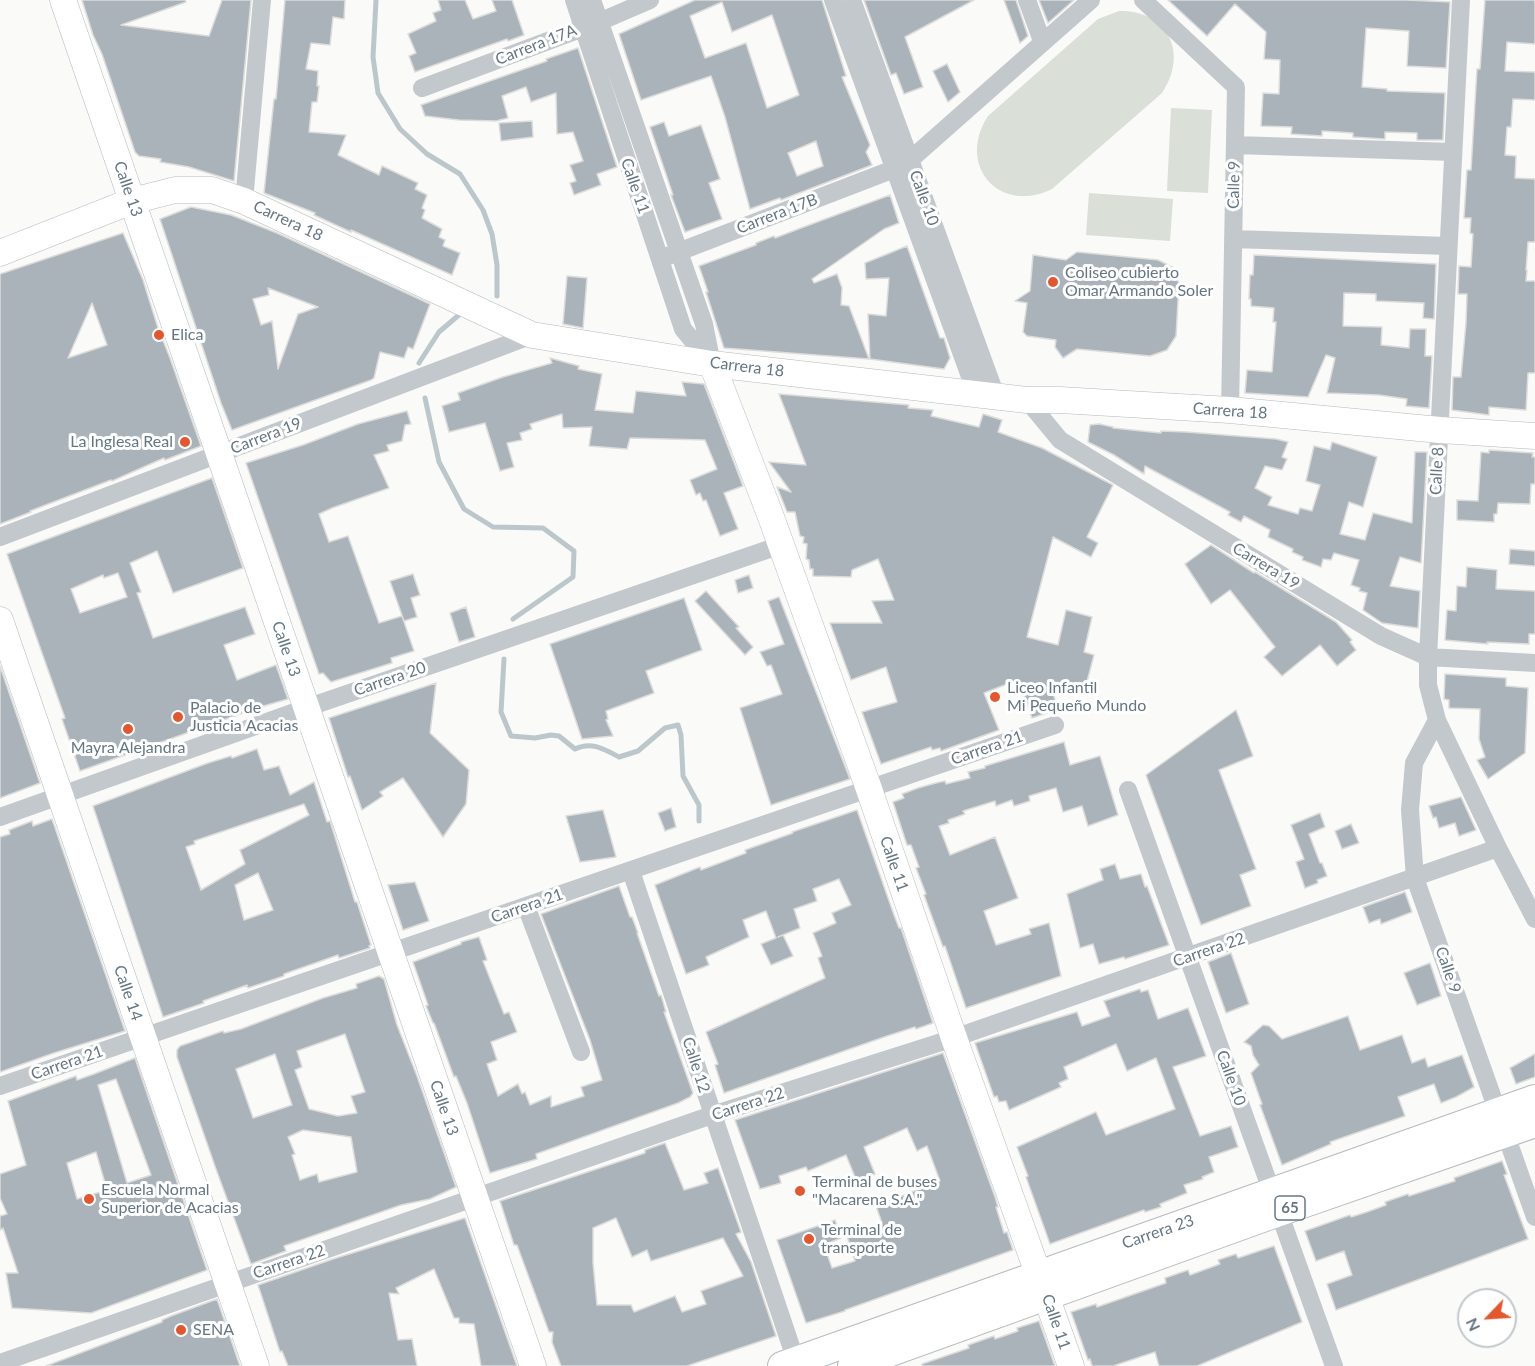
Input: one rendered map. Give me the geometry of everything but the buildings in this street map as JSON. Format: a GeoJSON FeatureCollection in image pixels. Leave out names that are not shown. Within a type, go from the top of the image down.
{"type":"FeatureCollection","features":[{"type":"Feature","properties":{"kind":"main road","name":"Carrera 23"},"geometry":{"type":"LineString","coordinates":[[789,1364],[1043,1285],[1502,1123],[1535,1099]]}},
{"type":"Feature","properties":{"kind":"main road","name":"Carrera 23"},"geometry":{"type":"LineString","coordinates":[[1502,1123],[1535,1123]]}},
{"type":"Feature","properties":{"kind":"main road","name":"Carrera 23"},"geometry":{"type":"LineString","coordinates":[[852,1366],[1043,1285]]}},
{"type":"Feature","properties":{"kind":"street","name":"Calle 13"},"geometry":{"type":"LineString","coordinates":[[63,0],[533,1366]]}},
{"type":"Feature","properties":{"kind":"street"},"geometry":{"type":"LineString","coordinates":[[244,201],[262,0]]}},
{"type":"Feature","properties":{"kind":"street","name":"Calle 11"},"geometry":{"type":"LineString","coordinates":[[574,0],[591,25],[679,252],[704,324],[712,364],[781,545],[869,789],[954,1038],[1071,1366]]}},
{"type":"Feature","properties":{"kind":"street","name":"Calle 11"},"geometry":{"type":"LineString","coordinates":[[592,0],[591,25],[660,260],[683,329],[712,364]]}},
{"type":"Feature","properties":{"kind":"street","name":"Carrera 17A"},"geometry":{"type":"LineString","coordinates":[[422,88],[591,25],[650,0]]}},
{"type":"Feature","properties":{"kind":"street","name":"Calle 10"},"geometry":{"type":"LineString","coordinates":[[833,0],[902,164],[986,395]]}},
{"type":"Feature","properties":{"kind":"street","name":"Calle 10"},"geometry":{"type":"LineString","coordinates":[[852,0],[902,164]]}},
{"type":"Feature","properties":{"kind":"street"},"geometry":{"type":"LineString","coordinates":[[1027,0],[1042,41]]}},
{"type":"Feature","properties":{"kind":"street"},"geometry":{"type":"LineString","coordinates":[[902,164],[1091,0]]}},
{"type":"Feature","properties":{"kind":"street","name":"Calle 9"},"geometry":{"type":"LineString","coordinates":[[1143,0],[1236,87],[1230,410]]}},
{"type":"Feature","properties":{"kind":"street","name":"Calle 8"},"geometry":{"type":"LineString","coordinates":[[1461,0],[1428,686],[1437,720],[1498,848],[1535,919]]}},
{"type":"Feature","properties":{"kind":"street"},"geometry":{"type":"LineString","coordinates":[[1235,145],[1454,152]]}},
{"type":"Feature","properties":{"kind":"street","name":"Carrera 17B"},"geometry":{"type":"LineString","coordinates":[[660,260],[902,164]]}},
{"type":"Feature","properties":{"kind":"street","name":"Carrera 18"},"geometry":{"type":"LineString","coordinates":[[0,253],[132,201],[175,190],[212,190],[244,201],[532,335],[712,364],[1027,400],[1230,410],[1440,430],[1535,436]]}},
{"type":"Feature","properties":{"kind":"street"},"geometry":{"type":"LineString","coordinates":[[1233,239],[1448,246]]}},
{"type":"Feature","properties":{"kind":"street","name":"Carrera 19"},"geometry":{"type":"LineString","coordinates":[[0,537],[532,335]]}},
{"type":"Feature","properties":{"kind":"street","name":"Carrera 19"},"geometry":{"type":"LineString","coordinates":[[1027,400],[1060,440],[1381,636],[1428,657],[1535,663]]}},
{"type":"Feature","properties":{"kind":"street","name":"Carrera 20"},"geometry":{"type":"LineString","coordinates":[[0,817],[306,708],[781,545]]}},
{"type":"Feature","properties":{"kind":"street","name":"Calle 14"},"geometry":{"type":"LineString","coordinates":[[0,620],[256,1366]]}},
{"type":"Feature","properties":{"kind":"street","name":"Calle 9"},"geometry":{"type":"LineString","coordinates":[[1437,720],[1414,763],[1410,810],[1415,878],[1535,1218]]}},
{"type":"Feature","properties":{"kind":"street","name":"Carrera 21"},"geometry":{"type":"LineString","coordinates":[[0,1086],[1055,725]]}},
{"type":"Feature","properties":{"kind":"street","name":"Calle 10"},"geometry":{"type":"LineString","coordinates":[[1128,790],[1334,1366]]}},
{"type":"Feature","properties":{"kind":"street","name":"Carrera 22"},"geometry":{"type":"LineString","coordinates":[[0,1363],[712,1115],[954,1038],[1498,848]]}},
{"type":"Feature","properties":{"kind":"street","name":"Calle 12"},"geometry":{"type":"LineString","coordinates":[[631,871],[712,1115],[789,1364]]}},
{"type":"Feature","properties":{"kind":"street"},"geometry":{"type":"LineString","coordinates":[[525,906],[581,1052]]}},
{"type":"Feature","properties":{"kind":"shaded area"},"geometry":{"type":"Polygon","coordinates":[[[1119,11],[1150,18],[1161,26],[1169,37],[1174,63],[1170,78],[1162,93],[1052,189],[1033,195],[1015,195],[1000,190],[988,181],[980,167],[977,152],[979,134],[988,116],[1098,19],[1119,11]]]}},
{"type":"Feature","properties":{"kind":"shaded area"},"geometry":{"type":"Polygon","coordinates":[[[1171,108],[1212,110],[1208,193],[1167,191],[1171,108]]]}},
{"type":"Feature","properties":{"kind":"shaded area"},"geometry":{"type":"Polygon","coordinates":[[[1089,193],[1173,199],[1170,241],[1086,235],[1089,193]]]}},
{"type":"Feature","properties":{"kind":"waterway"},"geometry":{"type":"LineString","coordinates":[[376,0],[373,57],[378,93],[400,129],[427,154],[460,174],[483,210],[492,234],[497,265],[497,296]]}},
{"type":"Feature","properties":{"kind":"waterway"},"geometry":{"type":"LineString","coordinates":[[419,363],[439,332],[460,314]]}},
{"type":"Feature","properties":{"kind":"waterway"},"geometry":{"type":"LineString","coordinates":[[425,398],[439,462],[464,509],[493,527],[543,528],[574,551],[573,577],[513,619]]}},
{"type":"Feature","properties":{"kind":"waterway"},"geometry":{"type":"LineString","coordinates":[[504,659],[501,712],[511,736],[535,738],[559,736],[575,749],[592,746],[619,757],[638,751],[665,728],[678,725],[681,735],[683,776],[699,805],[699,821]]}},
{"type":"Feature","properties":{"kind":"place","name":"Coliseo cubierto Omar Armando Soler"},"geometry":{"type":"Point","coordinates":[1053,282]}},
{"type":"Feature","properties":{"kind":"place","name":"Elica"},"geometry":{"type":"Point","coordinates":[159,335]}},
{"type":"Feature","properties":{"kind":"place","name":"La Inglesa Real"},"geometry":{"type":"Point","coordinates":[185,442]}},
{"type":"Feature","properties":{"kind":"place","name":"Liceo Infantil Mi Pequeño Mundo"},"geometry":{"type":"Point","coordinates":[995,697]}},
{"type":"Feature","properties":{"kind":"place","name":"Palacio de Justicia Acacias"},"geometry":{"type":"Point","coordinates":[178,717]}},
{"type":"Feature","properties":{"kind":"place","name":"Mayra Alejandra"},"geometry":{"type":"Point","coordinates":[128,729]}},
{"type":"Feature","properties":{"kind":"place","name":"Terminal de buses \"Macarena S.A.\""},"geometry":{"type":"Point","coordinates":[800,1191]}},
{"type":"Feature","properties":{"kind":"place","name":"Escuela Normal Superior de Acacias"},"geometry":{"type":"Point","coordinates":[89,1199]}},
{"type":"Feature","properties":{"kind":"place","name":"Terminal de transporte"},"geometry":{"type":"Point","coordinates":[809,1239]}},
{"type":"Feature","properties":{"kind":"place","name":"SENA"},"geometry":{"type":"Point","coordinates":[181,1330]}}]}
